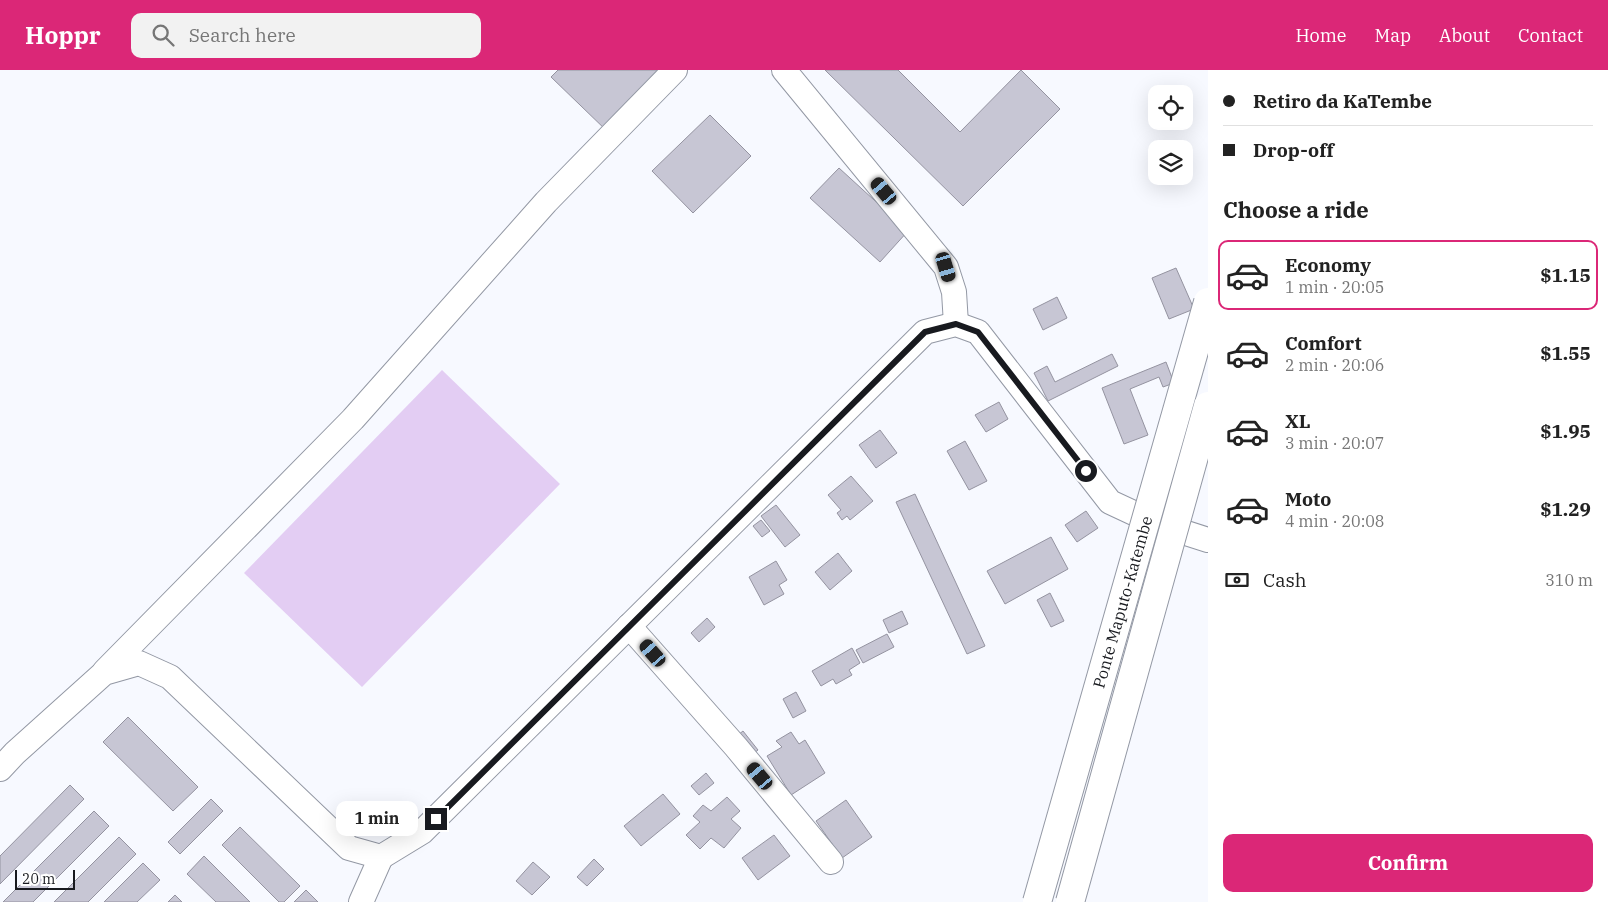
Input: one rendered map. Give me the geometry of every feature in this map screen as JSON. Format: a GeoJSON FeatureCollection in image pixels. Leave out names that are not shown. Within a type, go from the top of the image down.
{"type":"FeatureCollection","features":[{"type":"Feature","properties":{"kind":"highway","name":"Ponte Maputo-Katembe"},"geometry":{"type":"LineString","coordinates":[[1037,902],[1208,302]]}},
{"type":"Feature","properties":{"kind":"highway","name":"Ponte Maputo-Katembe"},"geometry":{"type":"LineString","coordinates":[[1070,902],[1208,406]]}},
{"type":"Feature","properties":{"kind":"street"},"geometry":{"type":"LineString","coordinates":[[0,769],[15,752],[104,673],[353,419],[546,202],[675,70]]}},
{"type":"Feature","properties":{"kind":"street"},"geometry":{"type":"LineString","coordinates":[[784,70],[946,267],[954,292],[956,324]]}},
{"type":"Feature","properties":{"kind":"street"},"geometry":{"type":"LineString","coordinates":[[361,902],[381,857],[422,832],[925,332],[956,324],[978,332],[1110,502],[1155,523],[1208,540]]}},
{"type":"Feature","properties":{"kind":"street"},"geometry":{"type":"LineString","coordinates":[[629,626],[736,747],[831,862]]}},
{"type":"Feature","properties":{"kind":"street"},"geometry":{"type":"LineString","coordinates":[[104,673],[139,663],[170,676],[349,848],[381,857]]}},
{"type":"Feature","properties":{"kind":"shaded area"},"geometry":{"type":"Polygon","coordinates":[[[442,370],[560,484],[362,687],[244,573],[442,370]]]}},
{"type":"Feature","properties":{"kind":"building"},"geometry":{"type":"Polygon","coordinates":[[[558,70],[657,70],[664,77],[609,133],[551,77],[558,70]]]}},
{"type":"Feature","properties":{"kind":"building"},"geometry":{"type":"Polygon","coordinates":[[[825,70],[898,70],[960,132],[1021,70],[1060,109],[963,206],[825,70]]]}},
{"type":"Feature","properties":{"kind":"building"},"geometry":{"type":"Polygon","coordinates":[[[710,115],[751,156],[693,213],[652,171],[710,115]]]}},
{"type":"Feature","properties":{"kind":"building"},"geometry":{"type":"Polygon","coordinates":[[[839,168],[908,231],[880,262],[810,198],[839,168]]]}},
{"type":"Feature","properties":{"kind":"building"},"geometry":{"type":"Polygon","coordinates":[[[1176,268],[1194,309],[1169,319],[1152,278],[1176,268]]]}},
{"type":"Feature","properties":{"kind":"building"},"geometry":{"type":"Polygon","coordinates":[[[1057,297],[1067,318],[1043,330],[1033,309],[1057,297]]]}},
{"type":"Feature","properties":{"kind":"building"},"geometry":{"type":"Polygon","coordinates":[[[1112,354],[1118,366],[1048,401],[1034,373],[1047,366],[1055,382],[1112,354]]]}},
{"type":"Feature","properties":{"kind":"building"},"geometry":{"type":"Polygon","coordinates":[[[1166,362],[1174,383],[1163,387],[1159,377],[1130,389],[1148,435],[1124,444],[1102,388],[1166,362]]]}},
{"type":"Feature","properties":{"kind":"building"},"geometry":{"type":"Polygon","coordinates":[[[999,402],[1008,419],[986,432],[975,415],[999,402]]]}},
{"type":"Feature","properties":{"kind":"building"},"geometry":{"type":"Polygon","coordinates":[[[880,430],[897,453],[876,468],[859,445],[880,430]]]}},
{"type":"Feature","properties":{"kind":"building"},"geometry":{"type":"Polygon","coordinates":[[[965,441],[987,481],[969,490],[947,451],[965,441]]]}},
{"type":"Feature","properties":{"kind":"building"},"geometry":{"type":"Polygon","coordinates":[[[851,476],[873,501],[850,520],[847,516],[842,520],[837,513],[841,510],[828,495],[851,476]]]}},
{"type":"Feature","properties":{"kind":"building"},"geometry":{"type":"Polygon","coordinates":[[[915,494],[985,646],[967,654],[896,502],[915,494]]]}},
{"type":"Feature","properties":{"kind":"building"},"geometry":{"type":"Polygon","coordinates":[[[776,505],[800,535],[785,547],[761,516],[776,505]]]}},
{"type":"Feature","properties":{"kind":"building"},"geometry":{"type":"Polygon","coordinates":[[[1086,511],[1098,528],[1077,542],[1065,525],[1086,511]]]}},
{"type":"Feature","properties":{"kind":"building"},"geometry":{"type":"Polygon","coordinates":[[[761,520],[770,531],[762,537],[753,526],[761,520]]]}},
{"type":"Feature","properties":{"kind":"building"},"geometry":{"type":"Polygon","coordinates":[[[1051,537],[1068,569],[1005,604],[987,571],[1051,537]]]}},
{"type":"Feature","properties":{"kind":"building"},"geometry":{"type":"Polygon","coordinates":[[[838,553],[852,571],[830,590],[815,572],[838,553]]]}},
{"type":"Feature","properties":{"kind":"building"},"geometry":{"type":"Polygon","coordinates":[[[776,561],[787,580],[779,585],[784,594],[764,605],[749,577],[776,561]]]}},
{"type":"Feature","properties":{"kind":"building"},"geometry":{"type":"Polygon","coordinates":[[[1050,593],[1064,621],[1051,627],[1037,600],[1050,593]]]}},
{"type":"Feature","properties":{"kind":"building"},"geometry":{"type":"Polygon","coordinates":[[[902,611],[908,624],[889,633],[883,620],[902,611]]]}},
{"type":"Feature","properties":{"kind":"building"},"geometry":{"type":"Polygon","coordinates":[[[707,618],[715,627],[699,642],[691,633],[707,618]]]}},
{"type":"Feature","properties":{"kind":"building"},"geometry":{"type":"Polygon","coordinates":[[[887,634],[894,647],[863,663],[856,650],[887,634]]]}},
{"type":"Feature","properties":{"kind":"building"},"geometry":{"type":"Polygon","coordinates":[[[852,648],[860,663],[849,670],[852,675],[836,684],[833,679],[821,686],[812,671],[852,648]]]}},
{"type":"Feature","properties":{"kind":"building"},"geometry":{"type":"Polygon","coordinates":[[[796,692],[806,711],[793,718],[783,699],[796,692]]]}},
{"type":"Feature","properties":{"kind":"building"},"geometry":{"type":"Polygon","coordinates":[[[128,717],[198,787],[173,811],[103,742],[128,717]]]}},
{"type":"Feature","properties":{"kind":"building"},"geometry":{"type":"Polygon","coordinates":[[[743,731],[758,750],[748,758],[733,739],[743,731]]]}},
{"type":"Feature","properties":{"kind":"building"},"geometry":{"type":"Polygon","coordinates":[[[791,732],[799,744],[805,740],[825,773],[791,795],[767,756],[782,747],[776,741],[791,732]]]}},
{"type":"Feature","properties":{"kind":"building"},"geometry":{"type":"Polygon","coordinates":[[[706,773],[714,783],[699,795],[691,786],[706,773]]]}},
{"type":"Feature","properties":{"kind":"building"},"geometry":{"type":"Polygon","coordinates":[[[70,785],[84,799],[0,884],[0,856],[70,785]]]}},
{"type":"Feature","properties":{"kind":"building"},"geometry":{"type":"Polygon","coordinates":[[[663,794],[680,814],[641,846],[624,826],[663,794]]]}},
{"type":"Feature","properties":{"kind":"building"},"geometry":{"type":"Polygon","coordinates":[[[727,797],[740,811],[731,819],[741,828],[724,848],[711,838],[700,849],[686,835],[700,822],[693,816],[703,805],[711,811],[727,797]]]}},
{"type":"Feature","properties":{"kind":"building"},"geometry":{"type":"Polygon","coordinates":[[[211,799],[223,811],[180,854],[168,842],[211,799]]]}},
{"type":"Feature","properties":{"kind":"building"},"geometry":{"type":"Polygon","coordinates":[[[846,800],[872,837],[842,858],[816,821],[846,800]]]}},
{"type":"Feature","properties":{"kind":"building"},"geometry":{"type":"Polygon","coordinates":[[[94,811],[109,826],[33,902],[3,902],[94,811]]]}},
{"type":"Feature","properties":{"kind":"building"},"geometry":{"type":"Polygon","coordinates":[[[240,827],[300,886],[284,902],[279,902],[222,845],[240,827]]]}},
{"type":"Feature","properties":{"kind":"building"},"geometry":{"type":"Polygon","coordinates":[[[774,835],[790,856],[758,880],[742,858],[774,835]]]}},
{"type":"Feature","properties":{"kind":"building"},"geometry":{"type":"Polygon","coordinates":[[[119,837],[136,854],[88,902],[54,902],[119,837]]]}},
{"type":"Feature","properties":{"kind":"building"},"geometry":{"type":"Polygon","coordinates":[[[204,856],[250,902],[216,902],[187,874],[204,856]]]}},
{"type":"Feature","properties":{"kind":"building"},"geometry":{"type":"Polygon","coordinates":[[[594,859],[604,869],[587,886],[577,877],[594,859]]]}},
{"type":"Feature","properties":{"kind":"building"},"geometry":{"type":"Polygon","coordinates":[[[533,862],[550,877],[532,895],[516,881],[533,862]]]}},
{"type":"Feature","properties":{"kind":"building"},"geometry":{"type":"Polygon","coordinates":[[[143,863],[160,880],[137,902],[104,902],[143,863]]]}},
{"type":"Feature","properties":{"kind":"building"},"geometry":{"type":"Polygon","coordinates":[[[306,890],[318,902],[294,902],[306,890]]]}},
{"type":"Feature","properties":{"kind":"building"},"geometry":{"type":"Polygon","coordinates":[[[175,895],[182,902],[168,902],[175,895]]]}},
{"type":"Feature","properties":{"kind":"route"},"geometry":{"type":"LineString","coordinates":[[436,819],[925,332],[956,324],[978,332],[1086,471]]}}]}
